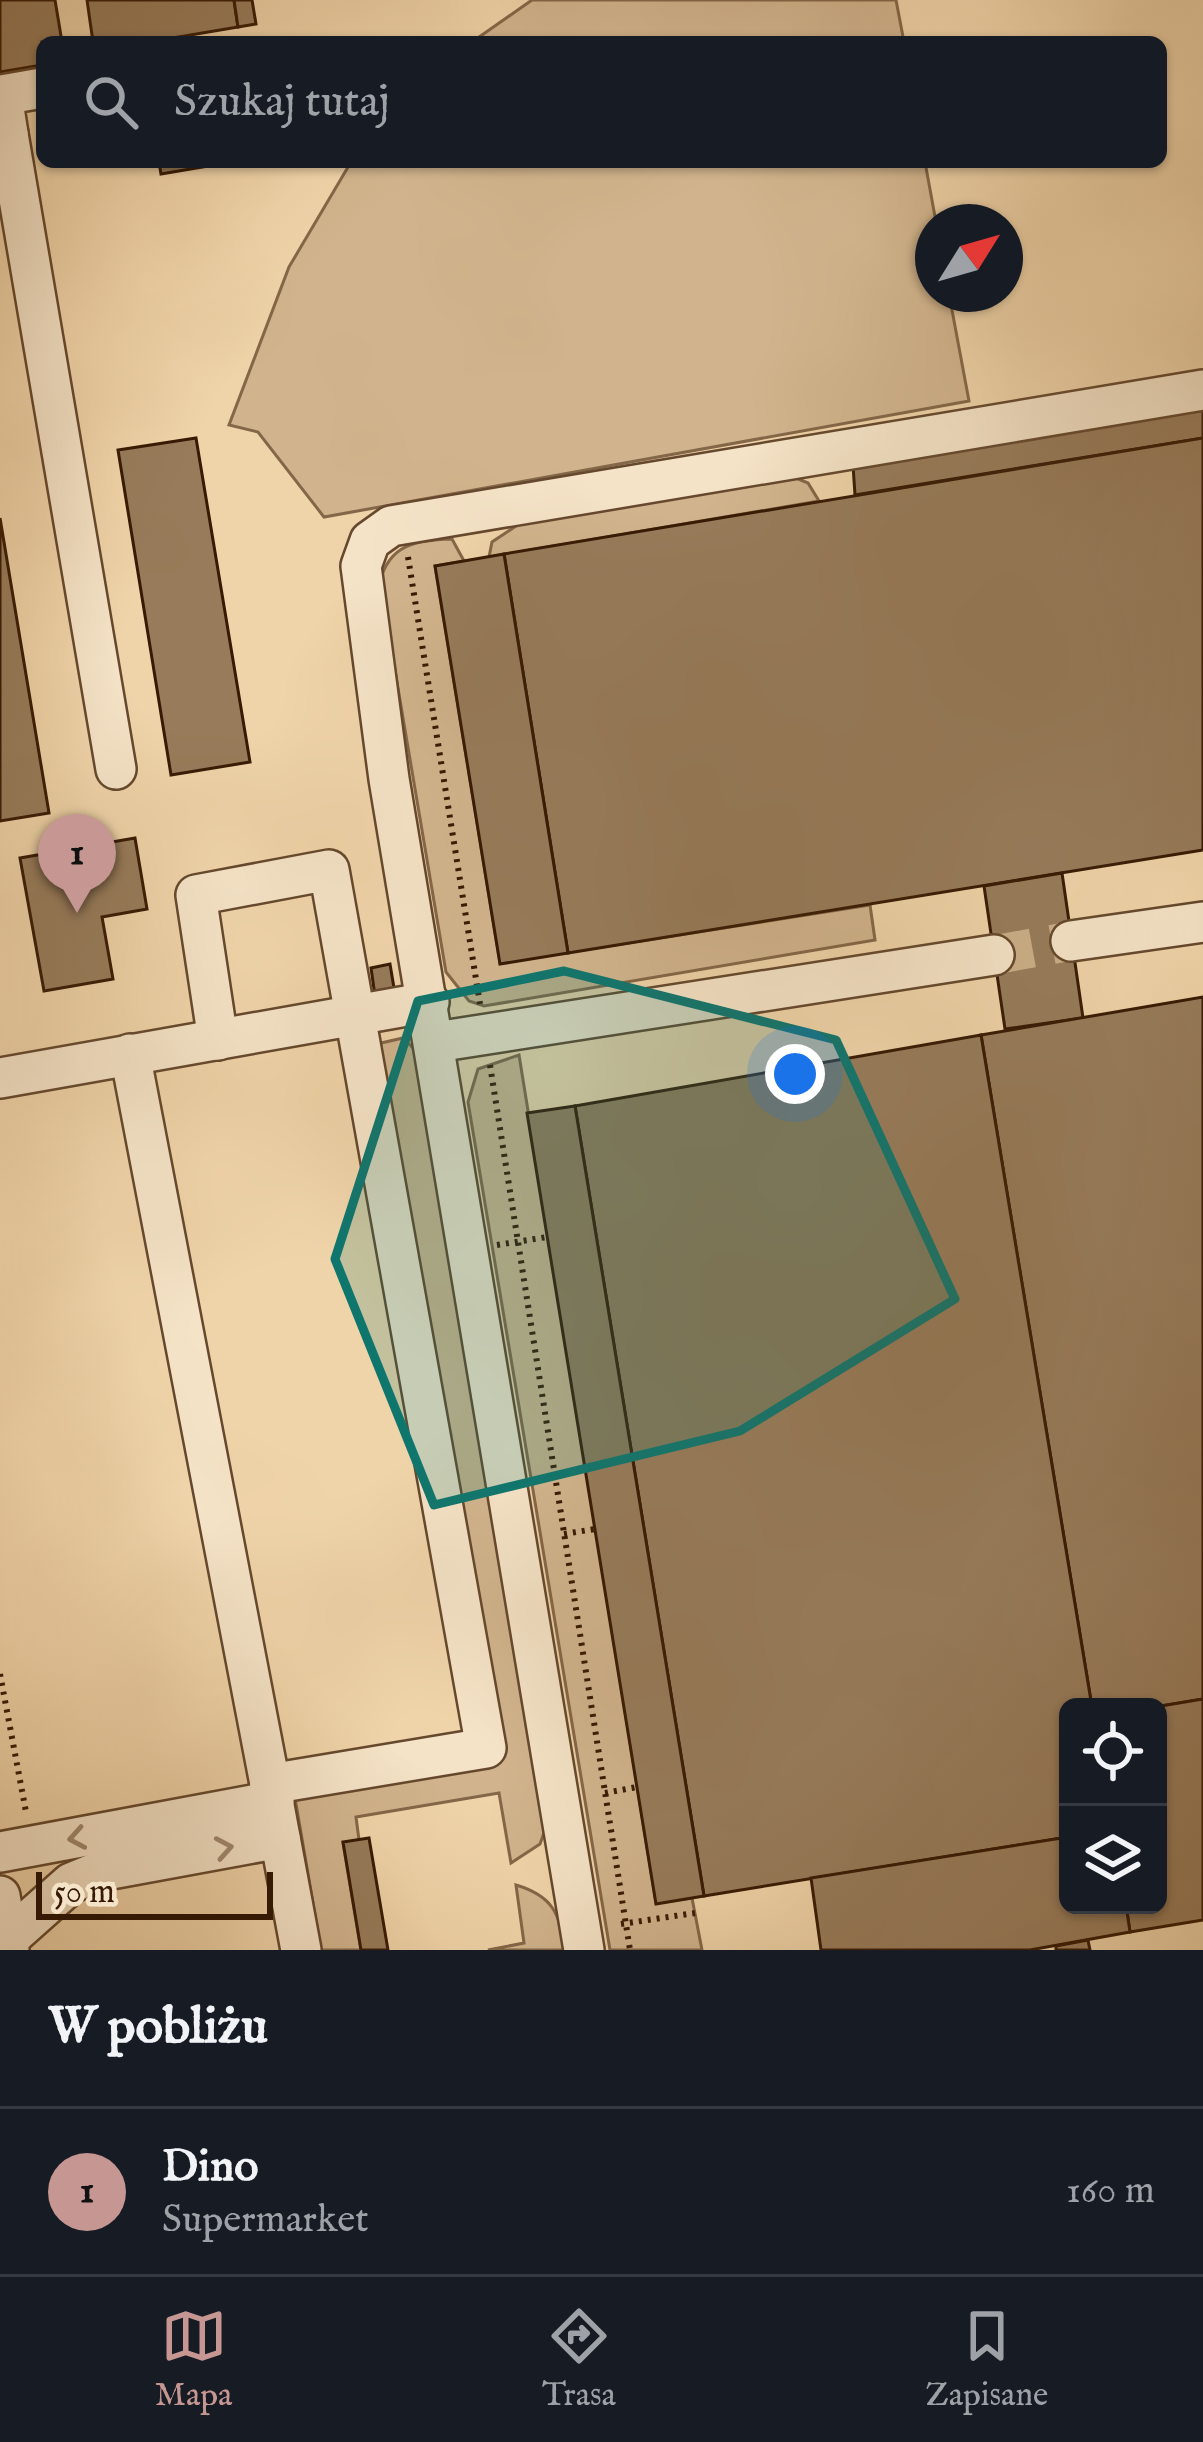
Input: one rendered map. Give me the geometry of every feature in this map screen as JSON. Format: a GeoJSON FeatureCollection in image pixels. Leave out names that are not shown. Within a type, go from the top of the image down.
{"type":"FeatureCollection","features":[{"type":"Feature","properties":{"kind":"street"},"geometry":{"type":"LineString","coordinates":[[36,89],[2,95],[4,135],[116,769]]}},
{"type":"Feature","properties":{"kind":"street"},"geometry":{"type":"LineString","coordinates":[[584,1950],[389,778],[362,566],[370,541],[391,526],[1203,391]]}},
{"type":"Feature","properties":{"kind":"street"},"geometry":{"type":"LineString","coordinates":[[8,1945],[71,1882],[275,1808],[486,1748],[329,870],[196,895],[218,1040]]}},
{"type":"Feature","properties":{"kind":"street"},"geometry":{"type":"LineString","coordinates":[[1071,941],[1203,922]]}},
{"type":"Feature","properties":{"kind":"street"},"geometry":{"type":"LineString","coordinates":[[436,1042],[994,955]]}},
{"type":"Feature","properties":{"kind":"street"},"geometry":{"type":"LineString","coordinates":[[0,1078],[429,1002]]}},
{"type":"Feature","properties":{"kind":"street"},"geometry":{"type":"LineString","coordinates":[[130,1054],[302,1950]]}},
{"type":"Feature","properties":{"kind":"street"},"geometry":{"type":"LineString","coordinates":[[0,1852],[275,1808]]}},
{"type":"Feature","properties":{"kind":"street"},"geometry":{"type":"LineString","coordinates":[[0,1896],[8,1945]]}},
{"type":"Feature","properties":{"kind":"path"},"geometry":{"type":"LineString","coordinates":[[408,557],[630,1950]]}},
{"type":"Feature","properties":{"kind":"path"},"geometry":{"type":"LineString","coordinates":[[470,1248],[547,1237]]}},
{"type":"Feature","properties":{"kind":"path"},"geometry":{"type":"LineString","coordinates":[[564,1534],[595,1529]]}},
{"type":"Feature","properties":{"kind":"path"},"geometry":{"type":"LineString","coordinates":[[604,1793],[637,1787]]}},
{"type":"Feature","properties":{"kind":"highlighted area"},"geometry":{"type":"Polygon","coordinates":[[[564,971],[836,1040],[955,1299],[740,1431],[434,1505],[335,1259],[418,1001],[564,971]]]}},
{"type":"Feature","properties":{"kind":"shaded area"},"geometry":{"type":"Polygon","coordinates":[[[532,0],[896,0],[903,36],[481,36],[532,0]]]}},
{"type":"Feature","properties":{"kind":"shaded area"},"geometry":{"type":"Polygon","coordinates":[[[347,168],[926,168],[933,204],[915,204],[915,312],[952,312],[969,401],[324,517],[258,432],[229,425],[289,267],[347,168]]]}},
{"type":"Feature","properties":{"kind":"shaded area"},"geometry":{"type":"Polygon","coordinates":[[[796,478],[808,483],[819,501],[489,557],[492,542],[519,524],[796,478]]]}},
{"type":"Feature","properties":{"kind":"shaded area"},"geometry":{"type":"Polygon","coordinates":[[[452,539],[464,561],[435,566],[500,963],[870,905],[875,940],[484,1006],[469,1001],[446,972],[380,582],[390,559],[406,547],[452,539]]]}},
{"type":"Feature","properties":{"kind":"shaded area"},"geometry":{"type":"Polygon","coordinates":[[[403,1038],[418,1053],[545,1830],[540,1844],[511,1863],[499,1793],[356,1817],[359,1840],[343,1843],[361,1950],[321,1950],[295,1798],[496,1762],[377,1044],[403,1038]]]}},
{"type":"Feature","properties":{"kind":"shaded area"},"geometry":{"type":"Polygon","coordinates":[[[519,1055],[656,1903],[692,1898],[702,1950],[610,1950],[468,1102],[478,1069],[519,1055]]]}},
{"type":"Feature","properties":{"kind":"shaded area"},"geometry":{"type":"Polygon","coordinates":[[[516,1885],[552,1908],[566,1950],[488,1950],[524,1943],[516,1885]]]}},
{"type":"Feature","properties":{"kind":"building"},"geometry":{"type":"Polygon","coordinates":[[[0,0],[55,0],[61,36],[36,36],[36,66],[0,72],[0,0]]]}},
{"type":"Feature","properties":{"kind":"building"},"geometry":{"type":"Polygon","coordinates":[[[87,0],[234,0],[238,27],[185,36],[92,36],[87,0]]]}},
{"type":"Feature","properties":{"kind":"building"},"geometry":{"type":"Polygon","coordinates":[[[234,0],[252,0],[256,24],[238,27],[234,0]]]}},
{"type":"Feature","properties":{"kind":"building"},"geometry":{"type":"Polygon","coordinates":[[[160,168],[196,168],[161,174],[160,168]]]}},
{"type":"Feature","properties":{"kind":"building"},"geometry":{"type":"Polygon","coordinates":[[[1203,409],[1203,438],[855,495],[853,465],[1203,409]]]}},
{"type":"Feature","properties":{"kind":"building"},"geometry":{"type":"Polygon","coordinates":[[[196,438],[250,762],[171,775],[118,450],[196,438]]]}},
{"type":"Feature","properties":{"kind":"building"},"geometry":{"type":"Polygon","coordinates":[[[1203,438],[1203,850],[568,953],[504,554],[1203,438]]]}},
{"type":"Feature","properties":{"kind":"building"},"geometry":{"type":"Polygon","coordinates":[[[0,518],[49,813],[0,821],[0,518]]]}},
{"type":"Feature","properties":{"kind":"building"},"geometry":{"type":"Polygon","coordinates":[[[504,554],[568,953],[500,964],[435,566],[504,554]]]}},
{"type":"Feature","properties":{"kind":"building"},"geometry":{"type":"Polygon","coordinates":[[[135,838],[147,909],[102,917],[113,979],[44,991],[20,858],[135,838]]]}},
{"type":"Feature","properties":{"kind":"building"},"geometry":{"type":"Polygon","coordinates":[[[1062,873],[1083,1018],[1005,1029],[984,886],[1062,873]]]}},
{"type":"Feature","properties":{"kind":"building"},"geometry":{"type":"Polygon","coordinates":[[[390,964],[395,994],[375,996],[371,968],[390,964]]]}},
{"type":"Feature","properties":{"kind":"building"},"geometry":{"type":"Polygon","coordinates":[[[1203,997],[1203,1699],[1167,1705],[1167,1698],[1091,1698],[981,1035],[1203,997]]]}},
{"type":"Feature","properties":{"kind":"building"},"geometry":{"type":"Polygon","coordinates":[[[981,1035],[1091,1698],[1059,1698],[1059,1838],[704,1896],[575,1106],[981,1035]]]}},
{"type":"Feature","properties":{"kind":"building"},"geometry":{"type":"Polygon","coordinates":[[[575,1106],[704,1896],[656,1904],[527,1113],[575,1106]]]}},
{"type":"Feature","properties":{"kind":"building"},"geometry":{"type":"Polygon","coordinates":[[[1203,1699],[1203,1920],[1130,1932],[1127,1914],[1167,1914],[1167,1705],[1203,1699]]]}},
{"type":"Feature","properties":{"kind":"building"},"geometry":{"type":"Polygon","coordinates":[[[369,1838],[388,1950],[361,1950],[343,1842],[369,1838]]]}},
{"type":"Feature","properties":{"kind":"building"},"geometry":{"type":"Polygon","coordinates":[[[1059,1838],[1059,1914],[1127,1914],[1130,1932],[1030,1950],[821,1950],[811,1878],[1059,1838]]]}},
{"type":"Feature","properties":{"kind":"building"},"geometry":{"type":"Polygon","coordinates":[[[1088,1940],[1090,1950],[1056,1950],[1056,1946],[1088,1940]]]}},
{"type":"Feature","properties":{"kind":"tunnel"},"geometry":{"type":"LineString","coordinates":[[994,955],[1071,941]]}},
{"type":"Feature","properties":{"kind":"place","name":"Dino"},"geometry":{"type":"Point","coordinates":[77,913]}}]}
